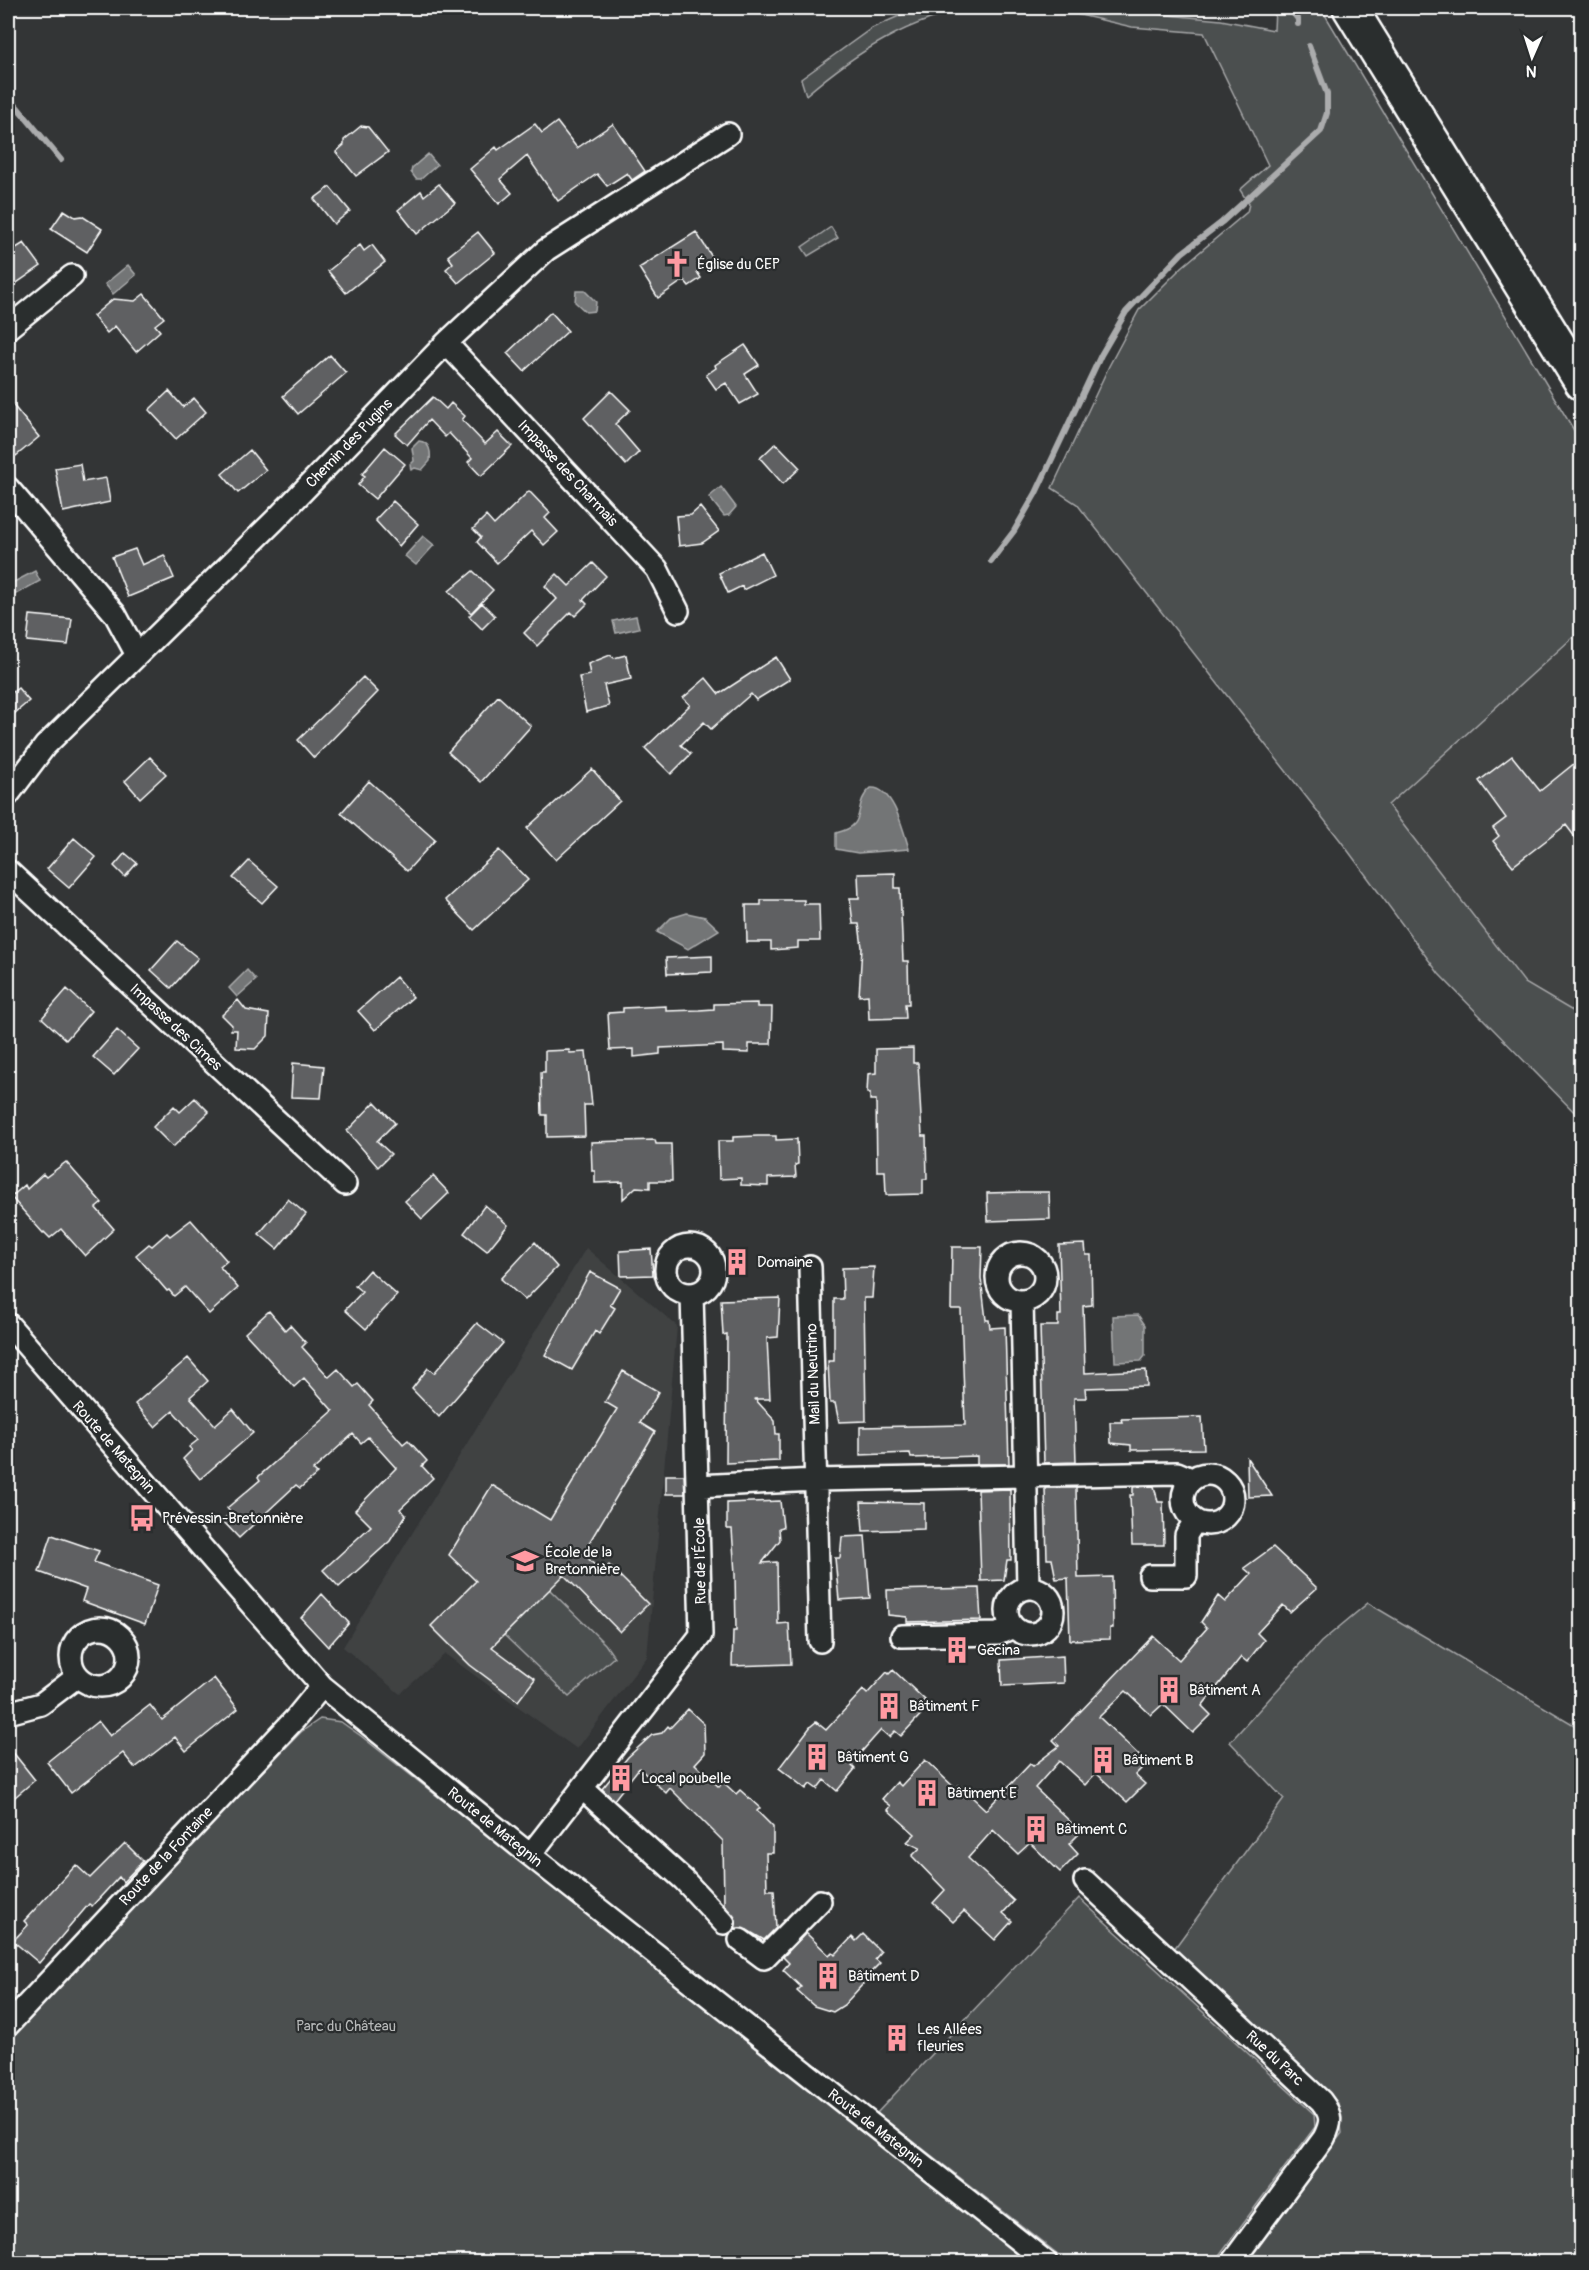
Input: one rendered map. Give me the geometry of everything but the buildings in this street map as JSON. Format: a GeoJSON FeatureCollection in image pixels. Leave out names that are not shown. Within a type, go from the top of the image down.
{"type":"FeatureCollection","features":[{"type":"Feature","properties":{"kind":"main road"},"geometry":{"type":"LineString","coordinates":[[1350,8],[1581,383]]}},
{"type":"Feature","properties":{"kind":"street","name":"Chemin des Pugins"},"geometry":{"type":"LineString","coordinates":[[8,795],[45,746],[275,520],[447,343],[546,250],[728,134]]}},
{"type":"Feature","properties":{"kind":"street"},"geometry":{"type":"LineString","coordinates":[[8,328],[72,276]]}},
{"type":"Feature","properties":{"kind":"street","name":"Impasse des Charmais"},"geometry":{"type":"LineString","coordinates":[[447,343],[657,569],[678,611]]}},
{"type":"Feature","properties":{"kind":"street"},"geometry":{"type":"LineString","coordinates":[[8,489],[115,614],[137,655]]}},
{"type":"Feature","properties":{"kind":"street","name":"Impasse des Cimes"},"geometry":{"type":"LineString","coordinates":[[8,871],[345,1184]]}},
{"type":"Feature","properties":{"kind":"street","name":"Mail du Neutrino"},"geometry":{"type":"LineString","coordinates":[[810,1267],[820,1641]]}},
{"type":"Feature","properties":{"kind":"street","name":"Rue de l'École"},"geometry":{"type":"LineString","coordinates":[[530,1855],[701,1635],[692,1294]]}},
{"type":"Feature","properties":{"kind":"street"},"geometry":{"type":"LineString","coordinates":[[1022,1301],[1028,1587]]}},
{"type":"Feature","properties":{"kind":"street","name":"Route de Mategnin"},"geometry":{"type":"LineString","coordinates":[[8,1324],[322,1686],[530,1855],[1046,2262]]}},
{"type":"Feature","properties":{"kind":"street"},"geometry":{"type":"LineString","coordinates":[[698,1486],[816,1480],[1027,1475],[1177,1473],[1191,1479],[1207,1474],[1223,1478],[1229,1485],[1233,1501],[1226,1516],[1220,1522],[1211,1524],[1195,1521],[1183,1506],[1182,1496],[1191,1479]]}},
{"type":"Feature","properties":{"kind":"street"},"geometry":{"type":"LineString","coordinates":[[1150,1576],[1186,1576],[1186,1535],[1195,1521]]}},
{"type":"Feature","properties":{"kind":"street"},"geometry":{"type":"LineString","coordinates":[[1028,1587],[1046,1592],[1054,1609],[1053,1618],[1048,1627],[1031,1634],[1013,1627],[1009,1621],[1007,1606],[1014,1593],[1028,1587]]}},
{"type":"Feature","properties":{"kind":"street"},"geometry":{"type":"LineString","coordinates":[[902,1636],[998,1634],[1013,1627]]}},
{"type":"Feature","properties":{"kind":"street"},"geometry":{"type":"LineString","coordinates":[[8,1713],[41,1704],[78,1676]]}},
{"type":"Feature","properties":{"kind":"street","name":"Route de la Fontaine"},"geometry":{"type":"LineString","coordinates":[[8,2025],[286,1728],[322,1686]]}},
{"type":"Feature","properties":{"kind":"street"},"geometry":{"type":"LineString","coordinates":[[582,1788],[684,1880],[724,1923]]}},
{"type":"Feature","properties":{"kind":"street","name":"Rue du Parc"},"geometry":{"type":"LineString","coordinates":[[1085,1881],[1313,2093],[1331,2114],[1331,2125],[1324,2138],[1232,2262]]}},
{"type":"Feature","properties":{"kind":"street"},"geometry":{"type":"LineString","coordinates":[[740,1940],[764,1958],[820,1901]]}},
{"type":"Feature","properties":{"kind":"shaded area"},"geometry":{"type":"Polygon","coordinates":[[[428,154],[437,165],[421,179],[416,179],[411,172],[412,168],[428,154]]]}},
{"type":"Feature","properties":{"kind":"shaded area"},"geometry":{"type":"Polygon","coordinates":[[[128,265],[136,275],[113,294],[105,284],[128,265]]]}},
{"type":"Feature","properties":{"kind":"shaded area"},"geometry":{"type":"Polygon","coordinates":[[[576,291],[585,291],[596,302],[595,311],[586,312],[575,302],[576,291]]]}},
{"type":"Feature","properties":{"kind":"shaded area"},"geometry":{"type":"Polygon","coordinates":[[[419,441],[428,445],[430,461],[422,470],[415,468],[411,470],[410,465],[414,461],[412,448],[419,441]]]}},
{"type":"Feature","properties":{"kind":"shaded area"},"geometry":{"type":"Polygon","coordinates":[[[721,487],[736,507],[729,515],[724,516],[709,497],[721,487]]]}},
{"type":"Feature","properties":{"kind":"shaded area"},"geometry":{"type":"Polygon","coordinates":[[[423,536],[434,545],[416,565],[405,556],[423,536]]]}},
{"type":"Feature","properties":{"kind":"shaded area"},"geometry":{"type":"Polygon","coordinates":[[[35,571],[40,581],[14,595],[8,585],[35,571]]]}},
{"type":"Feature","properties":{"kind":"shaded area"},"geometry":{"type":"Polygon","coordinates":[[[636,616],[639,628],[616,633],[613,621],[636,616]]]}},
{"type":"Feature","properties":{"kind":"shaded area"},"geometry":{"type":"Polygon","coordinates":[[[1581,630],[1581,1016],[1525,983],[1388,805],[1581,630]]]}},
{"type":"Feature","properties":{"kind":"shaded area"},"geometry":{"type":"Polygon","coordinates":[[[871,788],[879,789],[891,802],[901,822],[909,849],[858,853],[836,849],[836,833],[847,830],[857,820],[865,795],[871,788]]]}},
{"type":"Feature","properties":{"kind":"shaded area"},"geometry":{"type":"Polygon","coordinates":[[[687,913],[705,917],[719,930],[688,949],[657,932],[671,918],[687,913]]]}},
{"type":"Feature","properties":{"kind":"shaded area"},"geometry":{"type":"Polygon","coordinates":[[[247,970],[256,980],[237,997],[229,988],[247,970]]]}},
{"type":"Feature","properties":{"kind":"shaded area","name":"École de la Bretonnière"},"geometry":{"type":"Polygon","coordinates":[[[586,1248],[677,1326],[647,1657],[577,1749],[445,1654],[400,1694],[343,1647],[586,1248]]]}},
{"type":"Feature","properties":{"kind":"shaded area"},"geometry":{"type":"Polygon","coordinates":[[[1138,1315],[1145,1325],[1145,1356],[1141,1361],[1115,1362],[1113,1316],[1138,1315]]]}},
{"type":"Feature","properties":{"kind":"green space"},"geometry":{"type":"Polygon","coordinates":[[[917,8],[975,8],[951,13],[905,29],[844,65],[806,95],[801,79],[872,28],[917,8]]]}},
{"type":"Feature","properties":{"kind":"green space"},"geometry":{"type":"Polygon","coordinates":[[[1050,8],[1119,8],[1221,20],[1274,30],[1275,8],[1321,8],[1581,442],[1581,630],[1388,805],[1525,983],[1581,1016],[1581,1119],[1439,974],[1340,840],[1077,504],[1052,488],[1109,366],[1139,310],[1182,267],[1247,212],[1249,204],[1240,190],[1268,165],[1204,33],[1132,27],[1050,8]]]}},
{"type":"Feature","properties":{"kind":"green space"},"geometry":{"type":"Polygon","coordinates":[[[831,227],[838,238],[808,256],[802,247],[831,227]]]}},
{"type":"Feature","properties":{"kind":"green space"},"geometry":{"type":"Polygon","coordinates":[[[549,1589],[605,1644],[614,1657],[569,1697],[504,1635],[549,1589]]]}},
{"type":"Feature","properties":{"kind":"green space"},"geometry":{"type":"Polygon","coordinates":[[[1368,1603],[1581,1729],[1581,2262],[1247,2262],[1342,2133],[1338,2103],[1174,1949],[1284,1799],[1230,1742],[1321,1642],[1368,1603]]]}},
{"type":"Feature","properties":{"kind":"green space","name":"Parc du Château"},"geometry":{"type":"Polygon","coordinates":[[[320,1719],[341,1722],[361,1736],[1029,2262],[8,2262],[8,2034],[301,1732],[320,1719]]]}},
{"type":"Feature","properties":{"kind":"green space"},"geometry":{"type":"Polygon","coordinates":[[[1079,1898],[1314,2114],[1315,2127],[1214,2262],[1068,2262],[877,2113],[1079,1898]]]}},
{"type":"Feature","properties":{"kind":"waterway"},"geometry":{"type":"LineString","coordinates":[[1289,8],[1298,19],[1298,24]]}},
{"type":"Feature","properties":{"kind":"waterway"},"geometry":{"type":"LineString","coordinates":[[991,561],[1014,531],[1036,493],[1101,355],[1126,312],[1182,253],[1222,222],[1321,131],[1327,113],[1327,94],[1309,46]]}},
{"type":"Feature","properties":{"kind":"waterway"},"geometry":{"type":"LineString","coordinates":[[8,96],[61,160]]}},
{"type":"Feature","properties":{"kind":"place","name":"Église du CEP"},"geometry":{"type":"Point","coordinates":[677,264]}},
{"type":"Feature","properties":{"kind":"place","name":"Domaine"},"geometry":{"type":"Point","coordinates":[737,1262]}},
{"type":"Feature","properties":{"kind":"place","name":"Prévessin-Bretonnière"},"geometry":{"type":"Point","coordinates":[142,1518]}},
{"type":"Feature","properties":{"kind":"place","name":"École de la Bretonnière"},"geometry":{"type":"Point","coordinates":[525,1561]}},
{"type":"Feature","properties":{"kind":"place","name":"Gecina"},"geometry":{"type":"Point","coordinates":[957,1650]}},
{"type":"Feature","properties":{"kind":"place","name":"Bâtiment A"},"geometry":{"type":"Point","coordinates":[1169,1690]}},
{"type":"Feature","properties":{"kind":"place","name":"Bâtiment F"},"geometry":{"type":"Point","coordinates":[889,1706]}},
{"type":"Feature","properties":{"kind":"place","name":"Bâtiment G"},"geometry":{"type":"Point","coordinates":[817,1757]}},
{"type":"Feature","properties":{"kind":"place","name":"Bâtiment B"},"geometry":{"type":"Point","coordinates":[1103,1760]}},
{"type":"Feature","properties":{"kind":"place","name":"Local poubelle"},"geometry":{"type":"Point","coordinates":[621,1778]}},
{"type":"Feature","properties":{"kind":"place","name":"Bâtiment E"},"geometry":{"type":"Point","coordinates":[927,1793]}},
{"type":"Feature","properties":{"kind":"place","name":"Bâtiment C"},"geometry":{"type":"Point","coordinates":[1036,1829]}},
{"type":"Feature","properties":{"kind":"place","name":"Bâtiment D"},"geometry":{"type":"Point","coordinates":[828,1976]}},
{"type":"Feature","properties":{"kind":"place","name":"Les Allées fleuries"},"geometry":{"type":"Point","coordinates":[897,2038]}}]}
